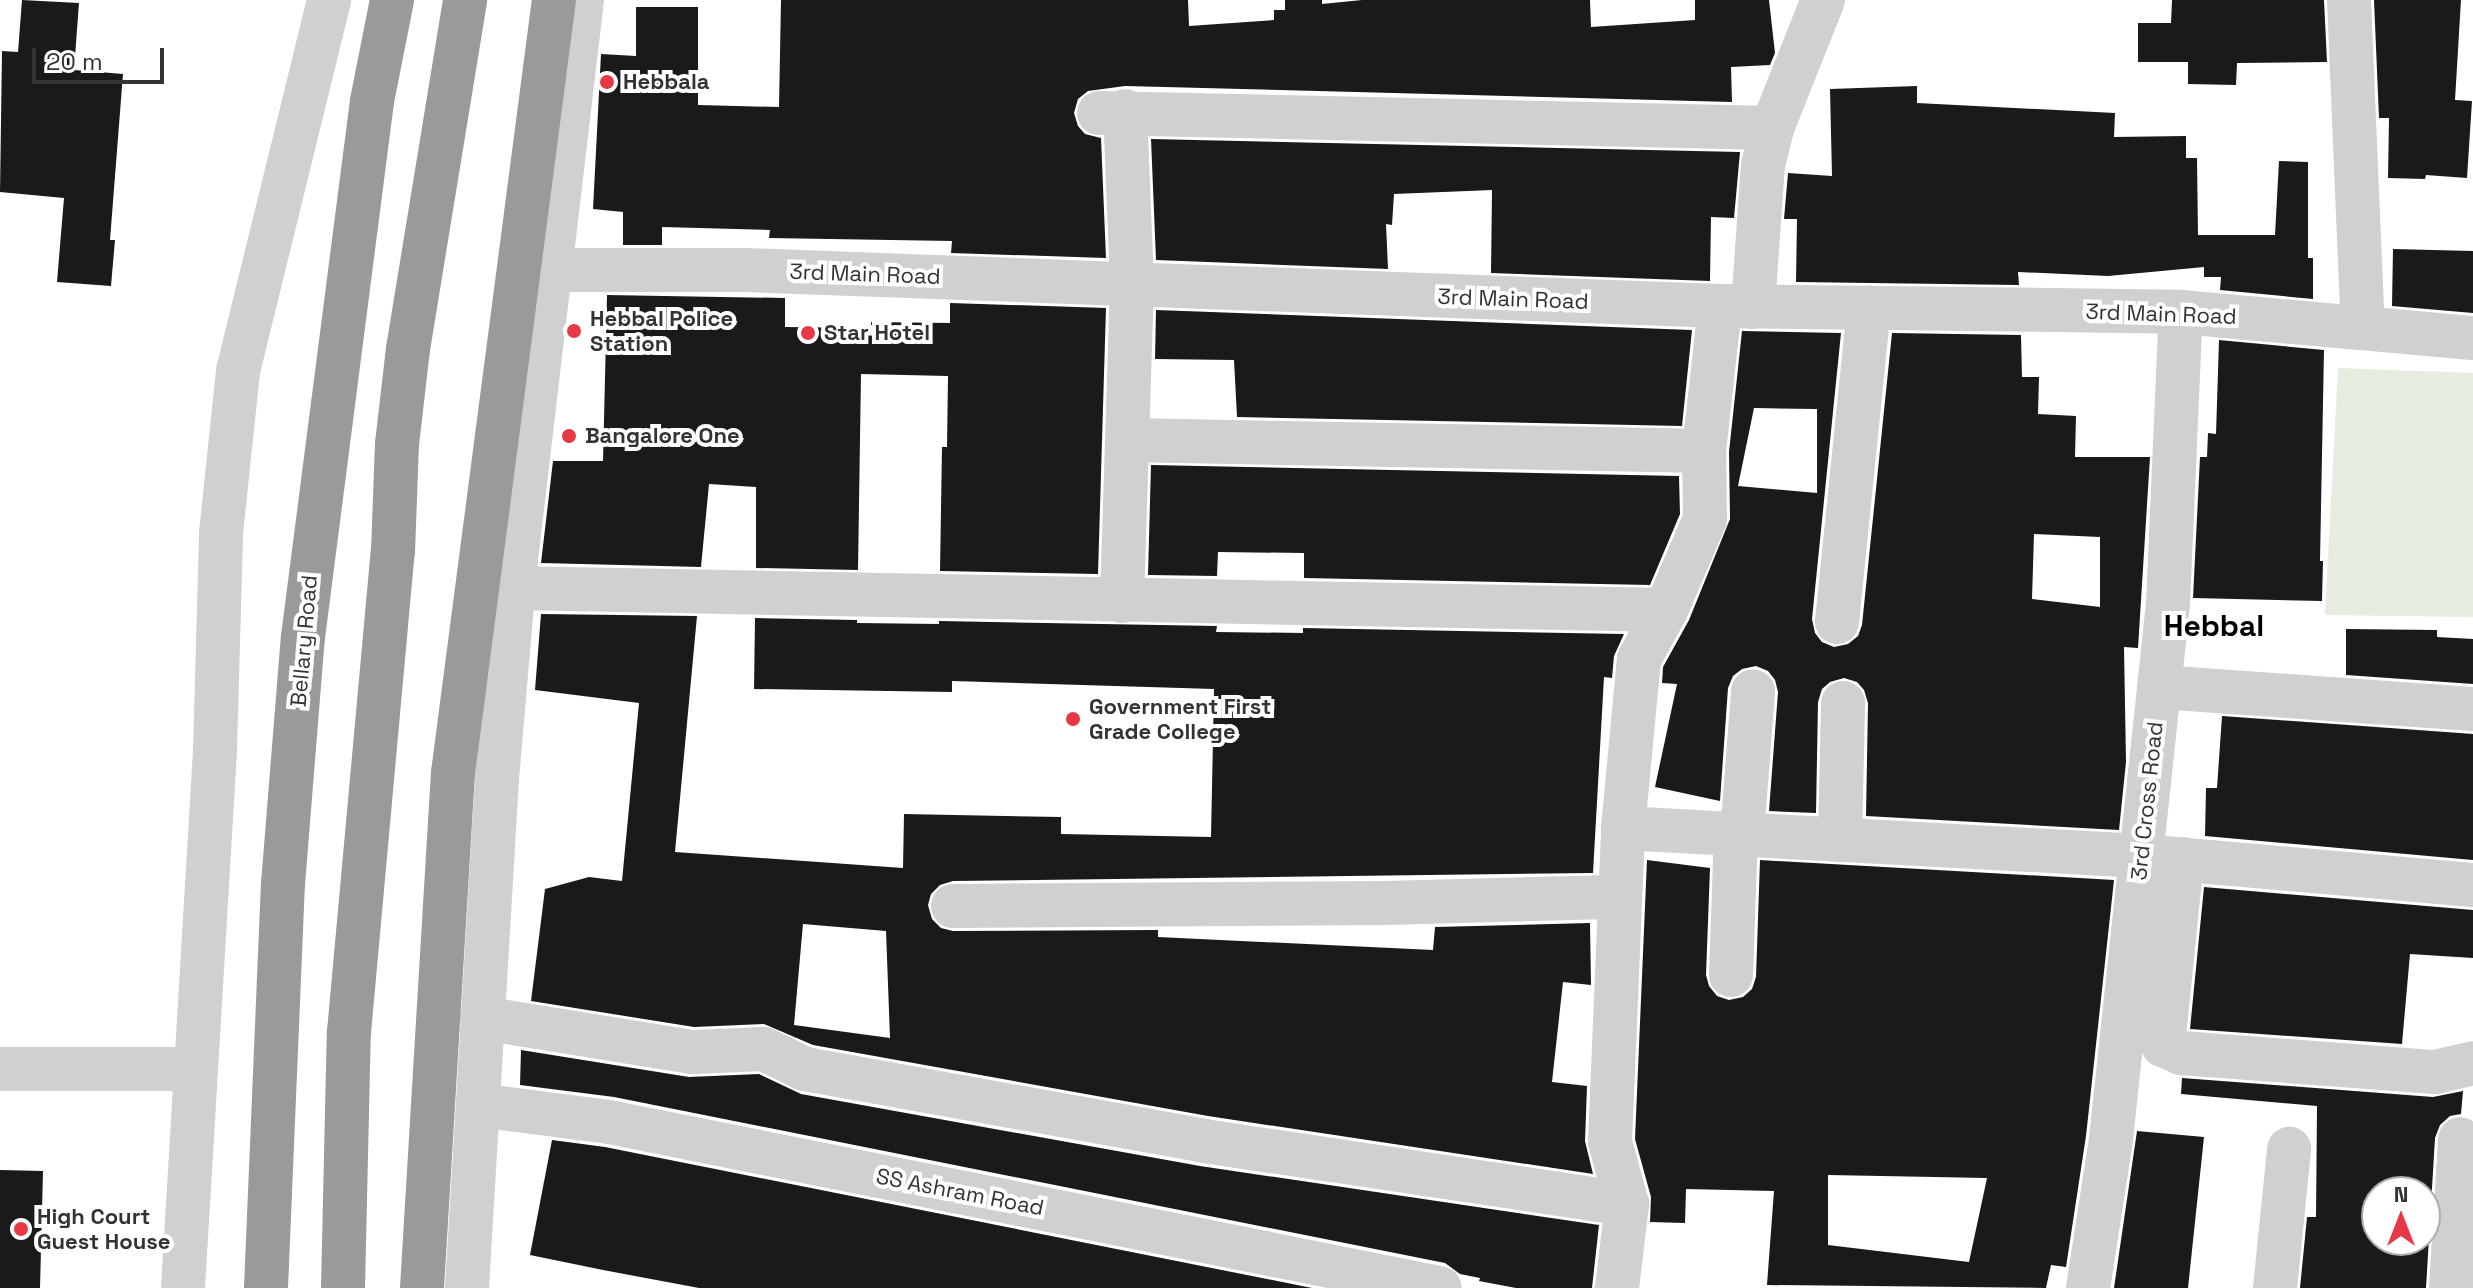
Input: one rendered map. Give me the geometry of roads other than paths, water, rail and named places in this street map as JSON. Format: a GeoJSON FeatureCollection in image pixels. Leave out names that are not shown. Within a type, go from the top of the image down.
{"type":"FeatureCollection","features":[{"type":"Feature","properties":{"kind":"highway","name":"Bellary Road"},"geometry":{"type":"LineString","coordinates":[[266,1288],[283,884],[302,653],[326,436],[372,101],[392,0]]}},
{"type":"Feature","properties":{"kind":"highway"},"geometry":{"type":"LineString","coordinates":[[343,1288],[349,1032],[390,582],[397,444],[408,349],[465,0]]}},
{"type":"Feature","properties":{"kind":"highway"},"geometry":{"type":"LineString","coordinates":[[422,1279],[453,773],[573,4]]}},
{"type":"Feature","properties":{"kind":"street"},"geometry":{"type":"LineString","coordinates":[[183,1288],[215,751],[224,502],[242,345],[291,164],[329,0]]}},
{"type":"Feature","properties":{"kind":"street"},"geometry":{"type":"LineString","coordinates":[[1617,1288],[1627,1204],[1610,1142],[1623,828],[1639,659],[1666,610],[1705,519],[1704,451],[1763,165],[1772,128],[1823,0]]}},
{"type":"Feature","properties":{"kind":"street"},"geometry":{"type":"LineString","coordinates":[[2349,0],[2363,328]]}},
{"type":"Feature","properties":{"kind":"street"},"geometry":{"type":"LineString","coordinates":[[467,1288],[482,1018],[514,588],[526,451],[552,270],[573,4]]}},
{"type":"Feature","properties":{"kind":"street"},"geometry":{"type":"LineString","coordinates":[[1122,601],[1132,284],[1112,112],[1772,128]]}},
{"type":"Feature","properties":{"kind":"street","name":"3rd Main Road"},"geometry":{"type":"LineString","coordinates":[[552,270],[745,270],[1736,306],[2181,312],[2473,338]]}},
{"type":"Feature","properties":{"kind":"street"},"geometry":{"type":"LineString","coordinates":[[1837,622],[1869,308]]}},
{"type":"Feature","properties":{"kind":"street","name":"3rd Cross Road"},"geometry":{"type":"LineString","coordinates":[[2088,1288],[2111,1139],[2162,858],[2159,687],[2168,604],[2181,312]]}},
{"type":"Feature","properties":{"kind":"street"},"geometry":{"type":"LineString","coordinates":[[1127,440],[1704,451]]}},
{"type":"Feature","properties":{"kind":"street"},"geometry":{"type":"LineString","coordinates":[[514,588],[1666,610]]}},
{"type":"Feature","properties":{"kind":"street"},"geometry":{"type":"LineString","coordinates":[[2159,687],[2473,709]]}},
{"type":"Feature","properties":{"kind":"street"},"geometry":{"type":"LineString","coordinates":[[1731,975],[1739,835],[1753,691]]}},
{"type":"Feature","properties":{"kind":"street"},"geometry":{"type":"LineString","coordinates":[[1840,840],[1843,703]]}},
{"type":"Feature","properties":{"kind":"street"},"geometry":{"type":"LineString","coordinates":[[1623,828],[2162,858],[2473,885]]}},
{"type":"Feature","properties":{"kind":"street"},"geometry":{"type":"LineString","coordinates":[[2162,858],[2163,1045],[2181,1053],[2435,1072],[2473,1063]]}},
{"type":"Feature","properties":{"kind":"street"},"geometry":{"type":"LineString","coordinates":[[953,906],[1385,903],[1620,897]]}},
{"type":"Feature","properties":{"kind":"street"},"geometry":{"type":"LineString","coordinates":[[482,1018],[693,1052],[764,1049],[805,1069],[1188,1139],[1627,1204]]}},
{"type":"Feature","properties":{"kind":"street"},"geometry":{"type":"LineString","coordinates":[[0,1069],[196,1069]]}},
{"type":"Feature","properties":{"kind":"street","name":"SS Ashram Road"},"geometry":{"type":"LineString","coordinates":[[478,1105],[609,1122],[1440,1288]]}},
{"type":"Feature","properties":{"kind":"street"},"geometry":{"type":"LineString","coordinates":[[2451,1288],[2460,1139]]}},
{"type":"Feature","properties":{"kind":"street"},"geometry":{"type":"LineString","coordinates":[[2275,1288],[2289,1149]]}},
{"type":"Feature","properties":{"kind":"place","name":"Hebbala"},"geometry":{"type":"Point","coordinates":[607,82]}},
{"type":"Feature","properties":{"kind":"place","name":"Hebbal Police Station"},"geometry":{"type":"Point","coordinates":[574,331]}},
{"type":"Feature","properties":{"kind":"place","name":"Star Hotel"},"geometry":{"type":"Point","coordinates":[808,333]}},
{"type":"Feature","properties":{"kind":"place","name":"Bangalore One"},"geometry":{"type":"Point","coordinates":[569,436]}},
{"type":"Feature","properties":{"kind":"place","name":"Government First Grade College"},"geometry":{"type":"Point","coordinates":[1073,719]}},
{"type":"Feature","properties":{"kind":"place","name":"High Court Guest House"},"geometry":{"type":"Point","coordinates":[21,1229]}},
{"type":"Feature","properties":{"kind":"district","name":"Hebbal"},"geometry":{"type":"Point","coordinates":[2214,626]}}]}
